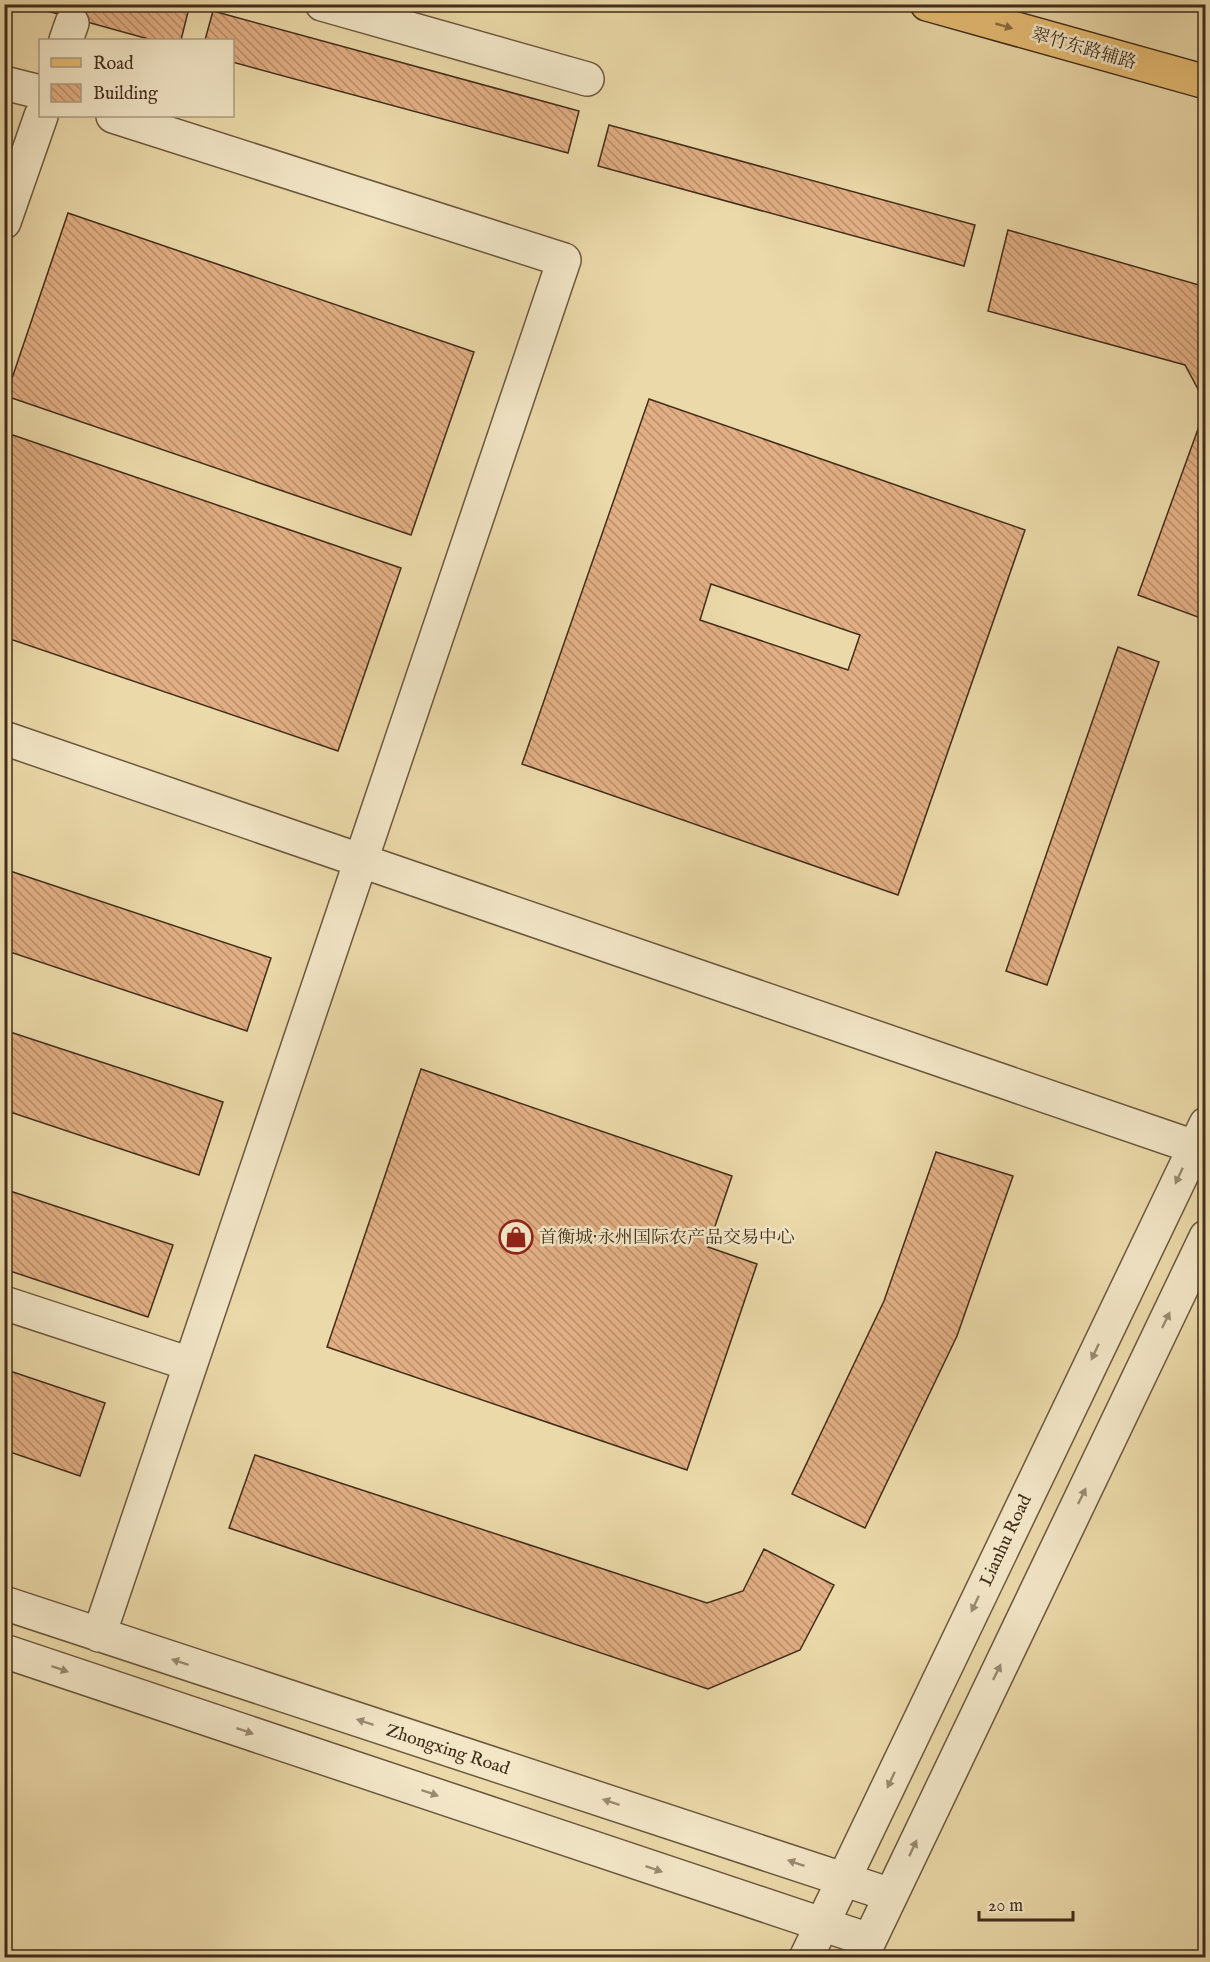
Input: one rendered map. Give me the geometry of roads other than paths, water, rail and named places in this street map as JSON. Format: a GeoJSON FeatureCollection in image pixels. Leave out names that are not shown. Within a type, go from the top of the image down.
{"type":"FeatureCollection","features":[{"type":"Feature","properties":{"kind":"main road","name":"翠竹东路辅路"},"geometry":{"type":"LineString","coordinates":[[927,4],[1206,82]]}},
{"type":"Feature","properties":{"kind":"street"},"geometry":{"type":"LineString","coordinates":[[322,4],[587,79]]}},
{"type":"Feature","properties":{"kind":"street"},"geometry":{"type":"LineString","coordinates":[[4,82],[39,92]]}},
{"type":"Feature","properties":{"kind":"street"},"geometry":{"type":"LineString","coordinates":[[4,222],[41,117]]}},
{"type":"Feature","properties":{"kind":"street"},"geometry":{"type":"LineString","coordinates":[[99,1635],[564,260],[116,117]]}},
{"type":"Feature","properties":{"kind":"street"},"geometry":{"type":"LineString","coordinates":[[4,738],[1201,1140]]}},
{"type":"Feature","properties":{"kind":"street","name":"Lianhu Road"},"geometry":{"type":"LineString","coordinates":[[806,1958],[1201,1140]]}},
{"type":"Feature","properties":{"kind":"street"},"geometry":{"type":"LineString","coordinates":[[4,1651],[822,1925],[865,1949],[1206,1237]]}},
{"type":"Feature","properties":{"kind":"street"},"geometry":{"type":"LineString","coordinates":[[4,1304],[190,1364]]}},
{"type":"Feature","properties":{"kind":"street","name":"Zhongxing Road"},"geometry":{"type":"LineString","coordinates":[[4,1603],[891,1895]]}},
{"type":"Feature","properties":{"kind":"place","name":"首衡城·永州国际农产品交易中心"},"geometry":{"type":"Point","coordinates":[516,1237]}}]}
